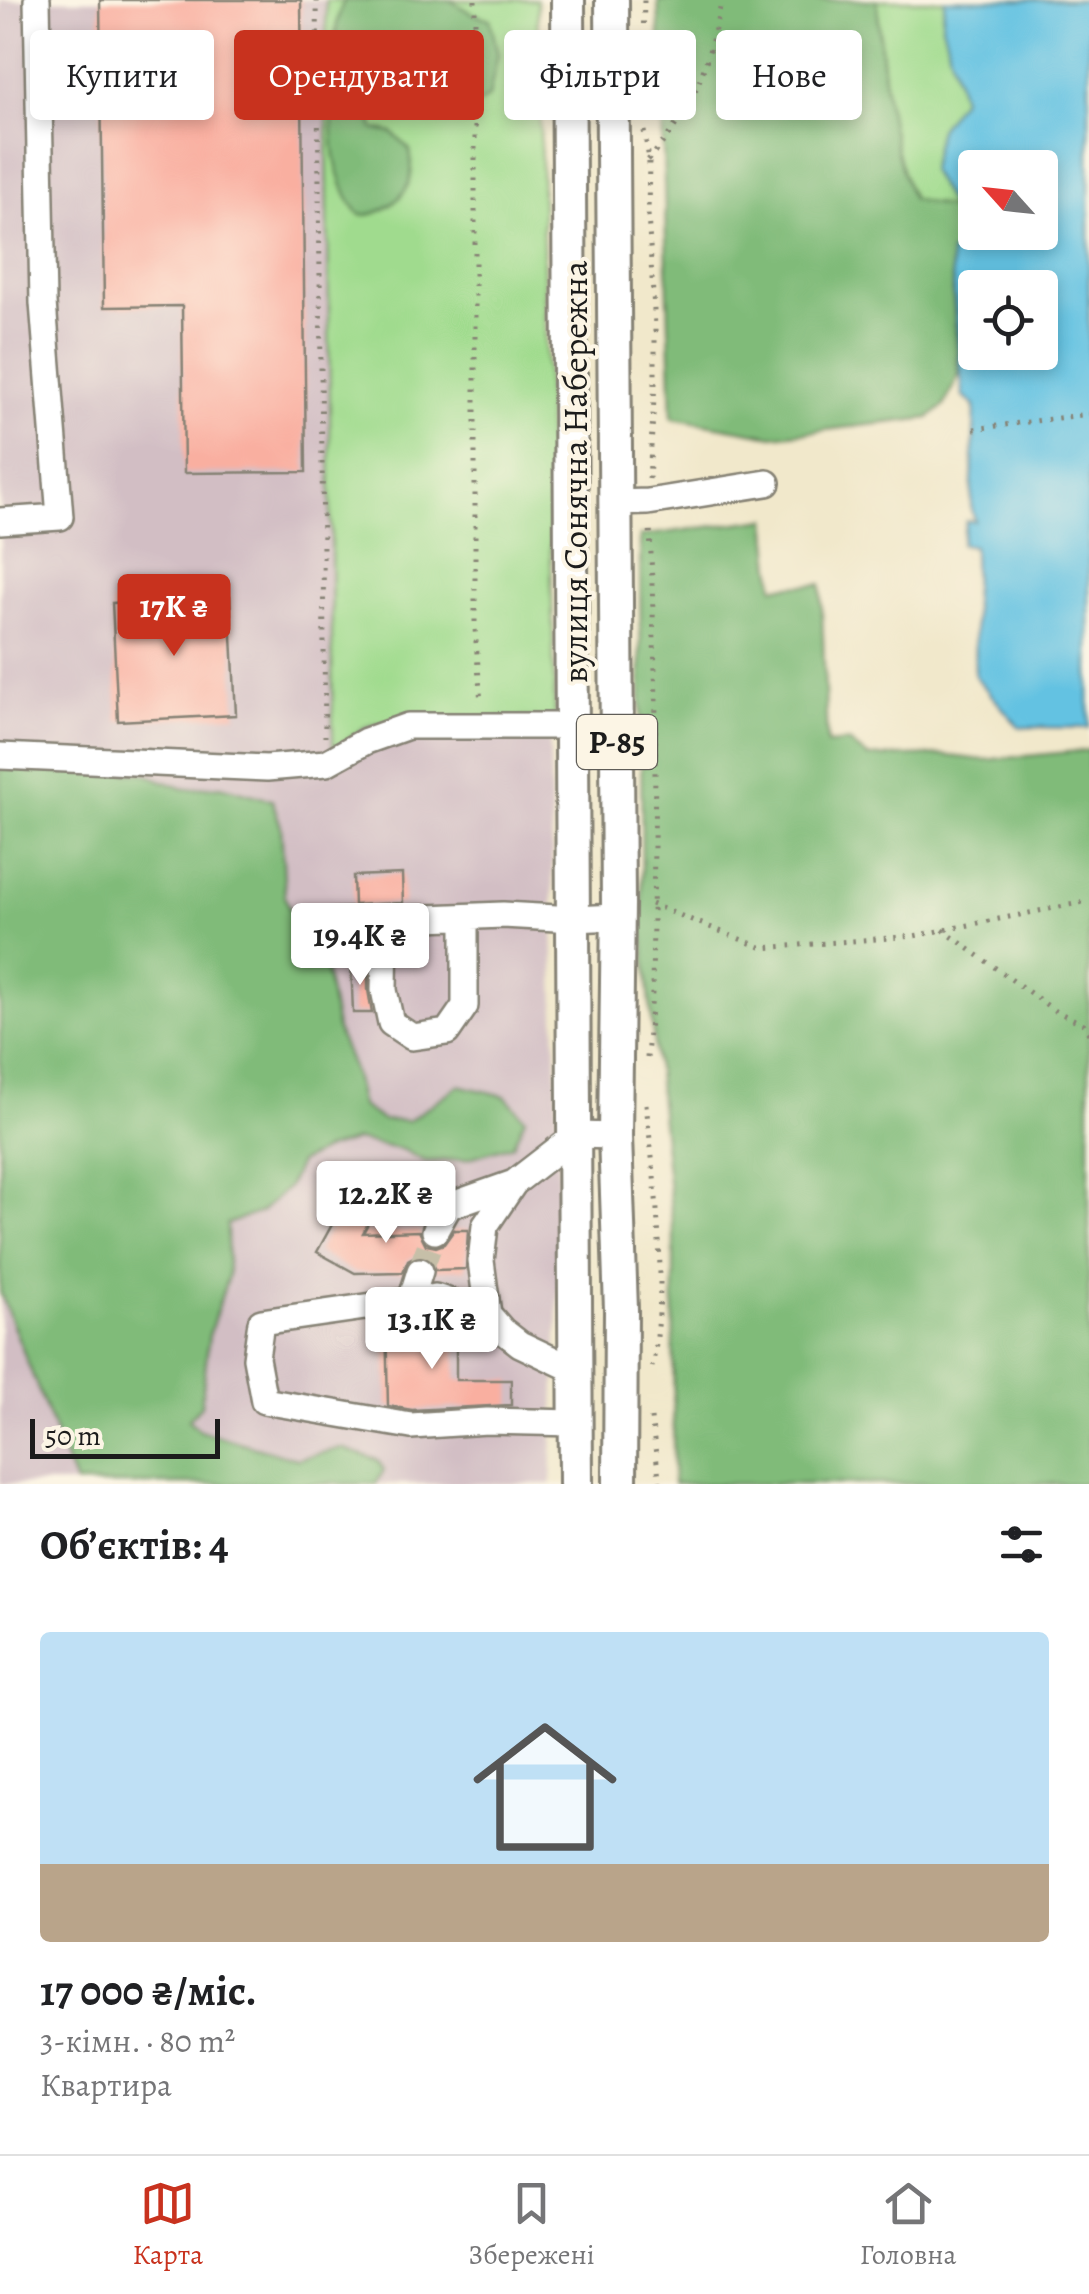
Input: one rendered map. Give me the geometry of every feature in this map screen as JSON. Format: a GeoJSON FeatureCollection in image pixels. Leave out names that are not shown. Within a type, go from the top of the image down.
{"type":"FeatureCollection","features":[{"type":"Feature","properties":{"kind":"main road","name":"вулиця Сонячна Набережна"},"geometry":{"type":"LineString","coordinates":[[568,0],[576,1484]]}},
{"type":"Feature","properties":{"kind":"main road","name":"вулиця Сонячна Набережна"},"geometry":{"type":"LineString","coordinates":[[612,0],[616,1136],[640,1394],[620,1484]]}},
{"type":"Feature","properties":{"kind":"lane"},"geometry":{"type":"LineString","coordinates":[[0,521],[60,517],[44,303],[37,0]]}},
{"type":"Feature","properties":{"kind":"lane"},"geometry":{"type":"LineString","coordinates":[[615,503],[648,502],[767,482]]}},
{"type":"Feature","properties":{"kind":"lane"},"geometry":{"type":"LineString","coordinates":[[0,756],[267,768],[326,764],[366,741],[408,726],[572,726]]}},
{"type":"Feature","properties":{"kind":"lane"},"geometry":{"type":"LineString","coordinates":[[326,922],[464,916],[574,919],[618,911]]}},
{"type":"Feature","properties":{"kind":"lane"},"geometry":{"type":"LineString","coordinates":[[385,920],[384,990],[390,1023],[412,1038],[448,1032],[465,1006],[464,916]]}},
{"type":"Feature","properties":{"kind":"lane"},"geometry":{"type":"LineString","coordinates":[[435,1231],[449,1206],[514,1182],[576,1135],[616,1136]]}},
{"type":"Feature","properties":{"kind":"lane"},"geometry":{"type":"LineString","coordinates":[[488,1314],[482,1261],[485,1226],[514,1182]]}},
{"type":"Feature","properties":{"kind":"lane"},"geometry":{"type":"LineString","coordinates":[[411,1300],[420,1271]]}},
{"type":"Feature","properties":{"kind":"lane"},"geometry":{"type":"LineString","coordinates":[[577,1396],[488,1314],[435,1298],[261,1322],[256,1358],[264,1402],[410,1426],[487,1421],[577,1396],[640,1394]]}},
{"type":"Feature","properties":{"kind":"path"},"geometry":{"type":"LineString","coordinates":[[317,0],[326,764]]}},
{"type":"Feature","properties":{"kind":"path"},"geometry":{"type":"LineString","coordinates":[[475,0],[475,629],[484,726]]}},
{"type":"Feature","properties":{"kind":"path"},"geometry":{"type":"LineString","coordinates":[[643,30],[644,0]]}},
{"type":"Feature","properties":{"kind":"path"},"geometry":{"type":"LineString","coordinates":[[613,200],[671,134],[693,100],[722,0]]}},
{"type":"Feature","properties":{"kind":"path"},"geometry":{"type":"LineString","coordinates":[[643,129],[649,159],[655,383],[648,502],[656,682],[654,904],[647,1061]]}},
{"type":"Feature","properties":{"kind":"path"},"geometry":{"type":"LineString","coordinates":[[974,430],[1089,414]]}},
{"type":"Feature","properties":{"kind":"path"},"geometry":{"type":"LineString","coordinates":[[618,911],[654,904],[763,948],[852,944],[1089,901]]}},
{"type":"Feature","properties":{"kind":"path"},"geometry":{"type":"LineString","coordinates":[[943,930],[1055,1010],[1084,1024],[1089,1034]]}},
{"type":"Feature","properties":{"kind":"path"},"geometry":{"type":"LineString","coordinates":[[645,1092],[656,1211],[658,1296],[656,1347],[640,1394],[660,1484]]}},
{"type":"Feature","properties":{"kind":"shaded area"},"geometry":{"type":"Polygon","coordinates":[[[0,0],[535,0],[536,30],[504,30],[504,120],[537,120],[560,1263],[551,1484],[0,1484],[0,0]]]}},
{"type":"Feature","properties":{"kind":"green space"},"geometry":{"type":"Polygon","coordinates":[[[326,0],[537,0],[538,30],[504,30],[504,120],[540,120],[555,718],[409,718],[365,727],[333,750],[327,120],[484,120],[484,30],[326,30],[326,0]]]}},
{"type":"Feature","properties":{"kind":"green space"},"geometry":{"type":"Polygon","coordinates":[[[345,0],[450,0],[490,19],[498,54],[489,97],[484,100],[484,30],[336,30],[345,0]]]}},
{"type":"Feature","properties":{"kind":"green space"},"geometry":{"type":"Polygon","coordinates":[[[658,0],[877,0],[891,126],[912,199],[958,207],[960,250],[950,253],[959,375],[944,406],[929,418],[773,436],[672,418],[662,120],[696,120],[696,30],[659,30],[658,0]]]}},
{"type":"Feature","properties":{"kind":"green space"},"geometry":{"type":"Polygon","coordinates":[[[877,0],[945,0],[942,25],[962,98],[939,129],[930,170],[952,208],[912,200],[891,127],[877,0]]]}},
{"type":"Feature","properties":{"kind":"green space"},"geometry":{"type":"Polygon","coordinates":[[[332,120],[372,120],[374,129],[393,133],[410,150],[409,184],[384,209],[360,215],[347,195],[333,144],[332,120]]]}},
{"type":"Feature","properties":{"kind":"green space"},"geometry":{"type":"Polygon","coordinates":[[[767,519],[774,587],[821,584],[827,744],[849,742],[868,757],[942,755],[984,760],[1089,750],[1089,1484],[673,1484],[674,1240],[642,925],[640,536],[767,519]]]}},
{"type":"Feature","properties":{"kind":"green space"},"geometry":{"type":"Polygon","coordinates":[[[0,766],[143,773],[184,789],[221,786],[272,800],[281,826],[285,897],[291,913],[322,952],[336,1028],[353,1070],[361,1106],[382,1120],[408,1121],[459,1085],[505,1096],[525,1118],[513,1145],[466,1159],[426,1162],[403,1150],[356,1140],[327,1149],[299,1163],[288,1187],[261,1212],[227,1224],[228,1276],[209,1335],[201,1406],[188,1420],[201,1431],[297,1459],[342,1448],[378,1460],[384,1470],[376,1484],[75,1484],[0,1292],[0,766]]]}},
{"type":"Feature","properties":{"kind":"water"},"geometry":{"type":"Polygon","coordinates":[[[945,0],[1089,0],[1089,728],[1019,727],[975,676],[973,546],[961,544],[966,521],[975,521],[971,506],[975,406],[963,396],[961,370],[1058,370],[1058,270],[958,270],[958,341],[950,253],[1058,250],[1058,150],[958,150],[958,207],[952,208],[930,170],[939,129],[962,98],[942,25],[945,0]]]}},
{"type":"Feature","properties":{"kind":"building"},"geometry":{"type":"Polygon","coordinates":[[[100,0],[301,0],[301,30],[234,30],[234,120],[302,120],[306,472],[184,473],[182,306],[104,307],[102,120],[214,120],[214,30],[100,30],[100,0]]]}},
{"type":"Feature","properties":{"kind":"building"},"geometry":{"type":"Polygon","coordinates":[[[230,596],[236,715],[118,721],[112,603],[230,596]]]}},
{"type":"Feature","properties":{"kind":"building"},"geometry":{"type":"Polygon","coordinates":[[[402,874],[403,903],[354,905],[353,876],[402,874]]]}},
{"type":"Feature","properties":{"kind":"building"},"geometry":{"type":"Polygon","coordinates":[[[351,962],[368,962],[372,1013],[353,1013],[351,962]]]}},
{"type":"Feature","properties":{"kind":"building"},"geometry":{"type":"Polygon","coordinates":[[[345,1201],[372,1216],[363,1233],[419,1231],[426,1245],[436,1247],[444,1244],[454,1230],[468,1230],[466,1269],[436,1270],[431,1259],[417,1255],[408,1260],[403,1272],[355,1273],[317,1252],[345,1201]]]}},
{"type":"Feature","properties":{"kind":"building"},"geometry":{"type":"Polygon","coordinates":[[[431,1318],[431,1343],[456,1343],[456,1380],[511,1380],[511,1405],[412,1410],[388,1406],[386,1320],[431,1318]]]}},
{"type":"Feature","properties":{"kind":"tunnel"},"geometry":{"type":"LineString","coordinates":[[420,1271],[435,1231]]}}]}
